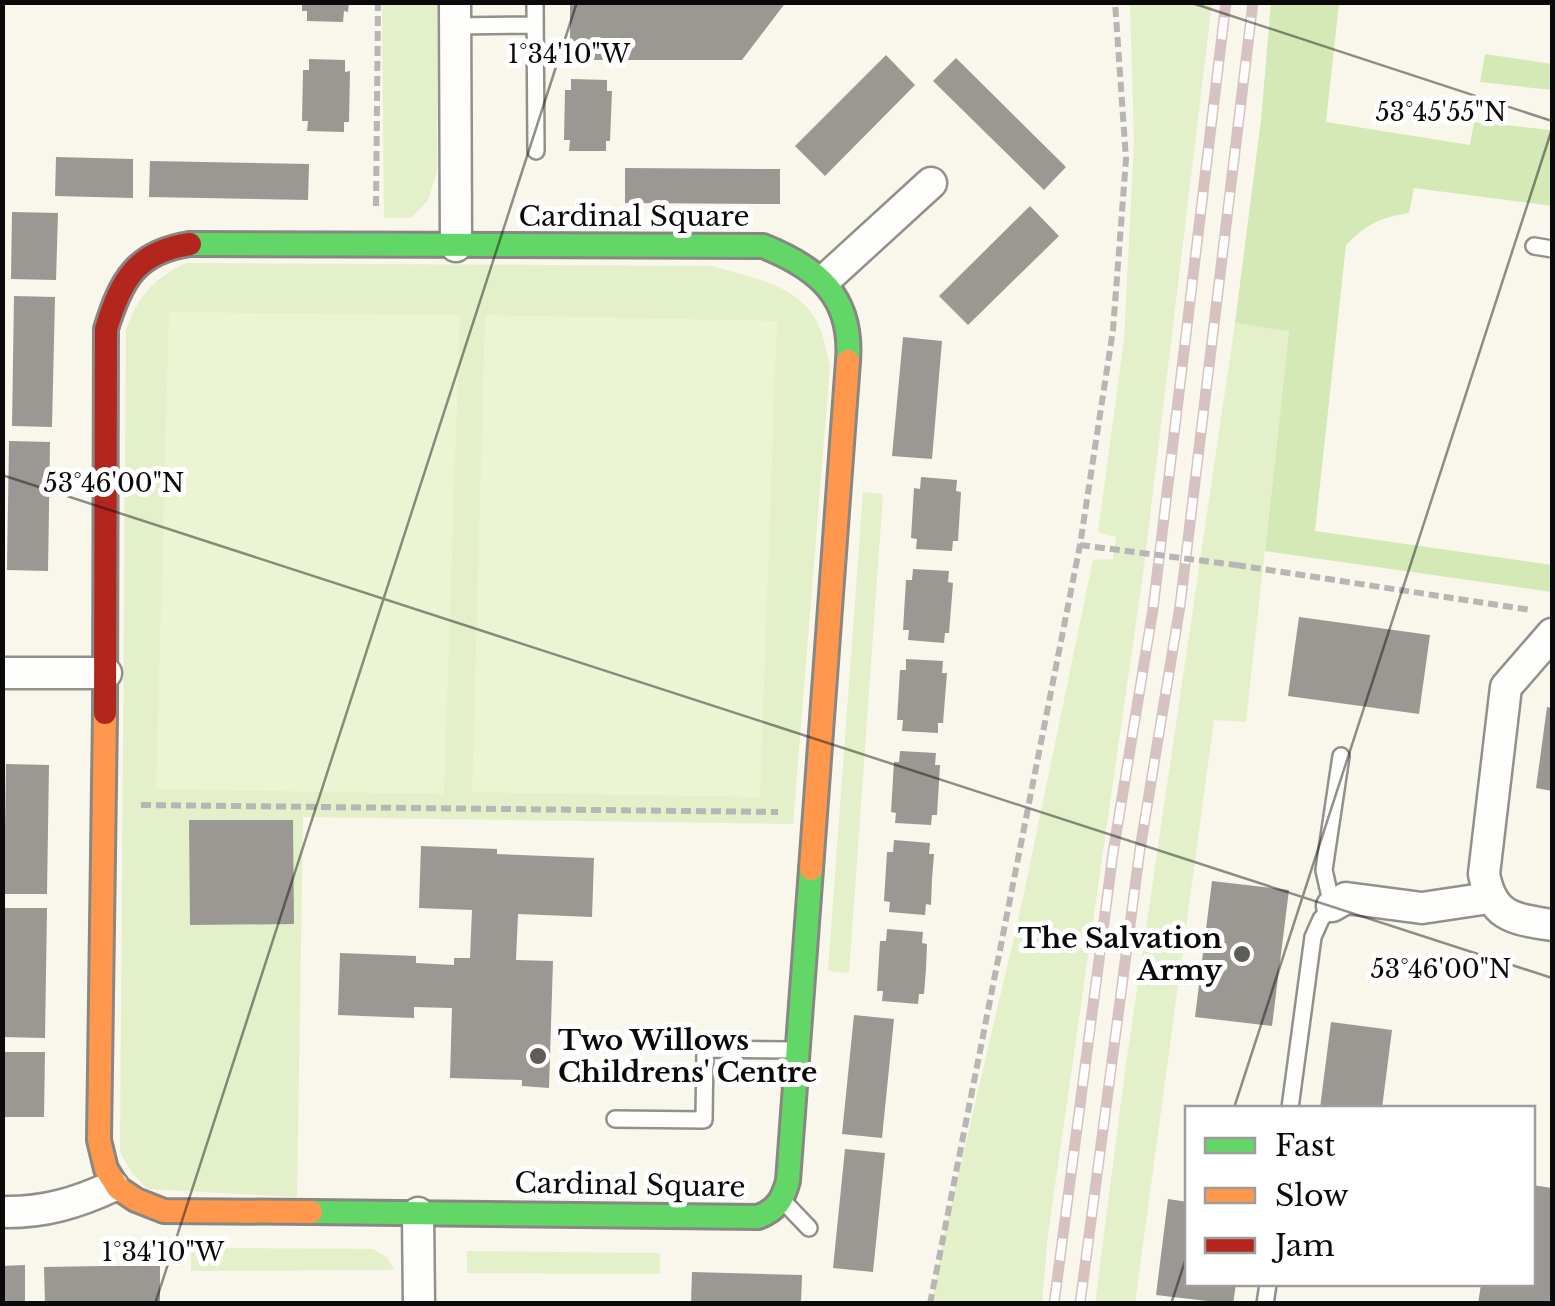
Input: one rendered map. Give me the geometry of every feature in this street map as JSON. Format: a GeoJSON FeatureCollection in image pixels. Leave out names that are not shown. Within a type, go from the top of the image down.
{"type":"FeatureCollection","features":[{"type":"Feature","properties":{"kind":"street"},"geometry":{"type":"LineString","coordinates":[[455,14],[456,246]]}},
{"type":"Feature","properties":{"kind":"street"},"geometry":{"type":"LineString","coordinates":[[826,278],[931,183]]}},
{"type":"Feature","properties":{"kind":"street","name":"Cardinal Square"},"geometry":{"type":"LineString","coordinates":[[190,244],[376,244],[764,246],[793,257],[826,278],[840,301],[850,335],[788,1181],[783,1201],[768,1214],[758,1217],[164,1211],[134,1200],[113,1186],[103,1167],[99,1140],[106,329],[115,298],[133,271],[158,250],[190,244]]}},
{"type":"Feature","properties":{"kind":"street"},"geometry":{"type":"LineString","coordinates":[[1543,622],[1506,688],[1484,874],[1488,898],[1502,910],[1521,920],[1552,924]]}},
{"type":"Feature","properties":{"kind":"street"},"geometry":{"type":"LineString","coordinates":[[2,673],[106,672]]}},
{"type":"Feature","properties":{"kind":"street"},"geometry":{"type":"LineString","coordinates":[[1332,906],[1346,898],[1422,908],[1488,898]]}},
{"type":"Feature","properties":{"kind":"street"},"geometry":{"type":"LineString","coordinates":[[2,1212],[33,1212],[80,1202],[113,1186]]}},
{"type":"Feature","properties":{"kind":"street"},"geometry":{"type":"LineString","coordinates":[[418,1213],[419,1304]]}},
{"type":"Feature","properties":{"kind":"lane"},"geometry":{"type":"LineString","coordinates":[[535,2],[536,151]]}},
{"type":"Feature","properties":{"kind":"lane"},"geometry":{"type":"LineString","coordinates":[[455,14],[535,26]]}},
{"type":"Feature","properties":{"kind":"lane"},"geometry":{"type":"LineString","coordinates":[[1534,246],[1552,249]]}},
{"type":"Feature","properties":{"kind":"lane"},"geometry":{"type":"LineString","coordinates":[[1290,1106],[1313,937],[1332,906],[1324,870],[1342,756]]}},
{"type":"Feature","properties":{"kind":"lane"},"geometry":{"type":"LineString","coordinates":[[616,1119],[704,1120],[705,1049],[796,1050]]}},
{"type":"Feature","properties":{"kind":"lane"},"geometry":{"type":"LineString","coordinates":[[783,1201],[809,1228]]}},
{"type":"Feature","properties":{"kind":"path"},"geometry":{"type":"LineString","coordinates":[[376,244],[378,2]]}},
{"type":"Feature","properties":{"kind":"path"},"geometry":{"type":"LineString","coordinates":[[930,1304],[1080,545],[1113,330],[1126,159],[1114,2]]}},
{"type":"Feature","properties":{"kind":"path"},"geometry":{"type":"LineString","coordinates":[[1080,545],[1236,566],[1543,622]]}},
{"type":"Feature","properties":{"kind":"path"},"geometry":{"type":"LineString","coordinates":[[104,805],[814,812]]}},
{"type":"Feature","properties":{"kind":"green space"},"geometry":{"type":"Polygon","coordinates":[[[382,3],[438,3],[437,172],[428,200],[411,218],[384,218],[382,3]]]}},
{"type":"Feature","properties":{"kind":"green space"},"geometry":{"type":"Polygon","coordinates":[[[1130,3],[1212,3],[1143,574],[1048,1234],[1042,1303],[932,1303],[1022,903],[1093,560],[1113,559],[1116,537],[1098,532],[1124,340],[1134,142],[1130,3]]]}},
{"type":"Feature","properties":{"kind":"green space"},"geometry":{"type":"Polygon","coordinates":[[[1271,3],[1339,3],[1326,122],[1470,145],[1474,122],[1552,130],[1552,206],[1414,188],[1409,213],[1374,223],[1346,245],[1315,531],[1552,565],[1552,592],[1265,551],[1289,331],[1235,323],[1261,120],[1271,3]]]}},
{"type":"Feature","properties":{"kind":"green space"},"geometry":{"type":"Polygon","coordinates":[[[1485,54],[1552,64],[1552,90],[1480,82],[1485,54]]]}},
{"type":"Feature","properties":{"kind":"green space"},"geometry":{"type":"Polygon","coordinates":[[[186,263],[712,266],[770,284],[797,298],[819,325],[830,366],[793,824],[303,817],[297,1197],[148,1189],[131,1172],[120,1152],[126,330],[148,289],[186,263]]]}},
{"type":"Feature","properties":{"kind":"green space"},"geometry":{"type":"Polygon","coordinates":[[[169,312],[460,315],[444,794],[156,789],[169,312]]]}},
{"type":"Feature","properties":{"kind":"green space"},"geometry":{"type":"Polygon","coordinates":[[[485,315],[777,321],[760,797],[472,792],[485,315]]]}},
{"type":"Feature","properties":{"kind":"green space"},"geometry":{"type":"Polygon","coordinates":[[[1235,323],[1289,330],[1246,722],[1214,720],[1135,1303],[1095,1304],[1125,1071],[1235,323]]]}},
{"type":"Feature","properties":{"kind":"green space"},"geometry":{"type":"Polygon","coordinates":[[[863,492],[883,494],[849,973],[828,971],[863,492]]]}},
{"type":"Feature","properties":{"kind":"green space"},"geometry":{"type":"Polygon","coordinates":[[[191,1248],[373,1249],[388,1258],[394,1270],[191,1271],[191,1248]]]}},
{"type":"Feature","properties":{"kind":"green space"},"geometry":{"type":"Polygon","coordinates":[[[467,1251],[660,1253],[660,1274],[467,1273],[467,1251]]]}},
{"type":"Feature","properties":{"kind":"building"},"geometry":{"type":"Polygon","coordinates":[[[302,2],[349,2],[348,12],[344,11],[343,22],[307,21],[302,2]]]}},
{"type":"Feature","properties":{"kind":"building"},"geometry":{"type":"Polygon","coordinates":[[[570,2],[786,2],[742,60],[593,60],[593,51],[570,51],[570,2]]]}},
{"type":"Feature","properties":{"kind":"building"},"geometry":{"type":"Polygon","coordinates":[[[886,55],[915,85],[825,176],[795,146],[886,55]]]}},
{"type":"Feature","properties":{"kind":"building"},"geometry":{"type":"Polygon","coordinates":[[[956,58],[1066,167],[1044,190],[933,81],[956,58]]]}},
{"type":"Feature","properties":{"kind":"building"},"geometry":{"type":"Polygon","coordinates":[[[309,59],[345,60],[345,72],[350,71],[349,122],[344,122],[344,132],[307,131],[308,121],[302,121],[303,70],[309,70],[309,59]]]}},
{"type":"Feature","properties":{"kind":"building"},"geometry":{"type":"Polygon","coordinates":[[[571,79],[607,80],[607,91],[612,91],[606,151],[569,151],[570,140],[564,140],[565,90],[571,90],[571,79]]]}},
{"type":"Feature","properties":{"kind":"building"},"geometry":{"type":"Polygon","coordinates":[[[56,157],[133,159],[133,198],[55,196],[56,157]]]}},
{"type":"Feature","properties":{"kind":"building"},"geometry":{"type":"Polygon","coordinates":[[[150,161],[309,164],[308,200],[149,197],[150,161]]]}},
{"type":"Feature","properties":{"kind":"building"},"geometry":{"type":"Polygon","coordinates":[[[625,168],[780,169],[780,204],[625,203],[625,168]]]}},
{"type":"Feature","properties":{"kind":"building"},"geometry":{"type":"Polygon","coordinates":[[[1030,206],[1059,236],[968,325],[939,296],[1030,206]]]}},
{"type":"Feature","properties":{"kind":"building"},"geometry":{"type":"Polygon","coordinates":[[[12,212],[58,213],[56,280],[11,279],[12,212]]]}},
{"type":"Feature","properties":{"kind":"building"},"geometry":{"type":"Polygon","coordinates":[[[14,296],[55,297],[52,427],[12,426],[14,296]]]}},
{"type":"Feature","properties":{"kind":"building"},"geometry":{"type":"Polygon","coordinates":[[[903,337],[942,341],[932,459],[892,456],[903,337]]]}},
{"type":"Feature","properties":{"kind":"building"},"geometry":{"type":"Polygon","coordinates":[[[9,441],[50,442],[48,571],[7,570],[9,441]]]}},
{"type":"Feature","properties":{"kind":"building"},"geometry":{"type":"Polygon","coordinates":[[[921,477],[957,480],[956,491],[961,492],[958,541],[953,541],[952,551],[916,549],[917,539],[911,538],[914,488],[920,489],[921,477]]]}},
{"type":"Feature","properties":{"kind":"building"},"geometry":{"type":"Polygon","coordinates":[[[913,569],[949,571],[948,582],[953,583],[949,633],[945,633],[944,643],[908,640],[909,630],[903,630],[906,580],[912,580],[913,569]]]}},
{"type":"Feature","properties":{"kind":"building"},"geometry":{"type":"Polygon","coordinates":[[[1299,617],[1430,635],[1419,714],[1288,696],[1299,617]]]}},
{"type":"Feature","properties":{"kind":"building"},"geometry":{"type":"Polygon","coordinates":[[[906,659],[943,661],[942,673],[947,673],[943,723],[938,723],[938,733],[902,731],[903,720],[897,720],[900,670],[906,670],[906,659]]]}},
{"type":"Feature","properties":{"kind":"building"},"geometry":{"type":"Polygon","coordinates":[[[1547,707],[1552,708],[1552,791],[1536,788],[1547,707]]]}},
{"type":"Feature","properties":{"kind":"building"},"geometry":{"type":"Polygon","coordinates":[[[900,751],[936,753],[935,765],[940,765],[937,815],[932,815],[931,825],[895,823],[896,813],[891,812],[894,762],[899,762],[900,751]]]}},
{"type":"Feature","properties":{"kind":"building"},"geometry":{"type":"Polygon","coordinates":[[[6,764],[49,765],[47,894],[4,894],[6,764]]]}},
{"type":"Feature","properties":{"kind":"building"},"geometry":{"type":"Polygon","coordinates":[[[189,820],[293,820],[294,924],[190,925],[189,820]]]}},
{"type":"Feature","properties":{"kind":"building"},"geometry":{"type":"Polygon","coordinates":[[[894,840],[930,843],[929,854],[934,854],[931,905],[926,904],[925,915],[889,912],[890,902],[884,901],[887,852],[893,852],[894,840]]]}},
{"type":"Feature","properties":{"kind":"building"},"geometry":{"type":"Polygon","coordinates":[[[421,846],[594,858],[592,917],[518,914],[516,960],[553,961],[549,1088],[522,1086],[522,1080],[450,1078],[452,1008],[414,1007],[414,1018],[338,1015],[340,953],[416,956],[416,963],[454,965],[454,958],[470,958],[472,910],[419,908],[421,846]]]}},
{"type":"Feature","properties":{"kind":"building","name":"The Salvation Army"},"geometry":{"type":"Polygon","coordinates":[[[1212,881],[1289,890],[1272,1026],[1195,1017],[1212,881]]]}},
{"type":"Feature","properties":{"kind":"building"},"geometry":{"type":"Polygon","coordinates":[[[4,908],[47,908],[45,1038],[3,1037],[4,908]]]}},
{"type":"Feature","properties":{"kind":"building"},"geometry":{"type":"Polygon","coordinates":[[[887,929],[923,932],[922,943],[927,944],[926,969],[924,994],[919,994],[918,1004],[882,1001],[883,991],[877,991],[880,941],[886,941],[887,929]]]}},
{"type":"Feature","properties":{"kind":"building"},"geometry":{"type":"Polygon","coordinates":[[[854,1015],[894,1019],[882,1138],[842,1134],[854,1015]]]}},
{"type":"Feature","properties":{"kind":"building"},"geometry":{"type":"Polygon","coordinates":[[[1331,1022],[1392,1030],[1382,1106],[1320,1106],[1331,1022]]]}},
{"type":"Feature","properties":{"kind":"building"},"geometry":{"type":"Polygon","coordinates":[[[2,1052],[45,1052],[44,1117],[2,1117],[2,1052]]]}},
{"type":"Feature","properties":{"kind":"building"},"geometry":{"type":"Polygon","coordinates":[[[845,1149],[885,1153],[873,1272],[833,1268],[845,1149]]]}},
{"type":"Feature","properties":{"kind":"building"},"geometry":{"type":"Polygon","coordinates":[[[1535,1185],[1552,1188],[1552,1304],[1478,1304],[1481,1286],[1535,1286],[1535,1185]]]}},
{"type":"Feature","properties":{"kind":"building"},"geometry":{"type":"Polygon","coordinates":[[[1168,1199],[1185,1202],[1185,1286],[1236,1286],[1233,1304],[1156,1295],[1168,1199]]]}},
{"type":"Feature","properties":{"kind":"building"},"geometry":{"type":"Polygon","coordinates":[[[25,1265],[25,1304],[2,1304],[2,1266],[25,1265]]]}},
{"type":"Feature","properties":{"kind":"building"},"geometry":{"type":"Polygon","coordinates":[[[160,1266],[160,1304],[45,1304],[44,1267],[160,1266]]]}},
{"type":"Feature","properties":{"kind":"building"},"geometry":{"type":"Polygon","coordinates":[[[692,1272],[802,1275],[801,1304],[691,1304],[692,1272]]]}},
{"type":"Feature","properties":{"kind":"railway"},"geometry":{"type":"LineString","coordinates":[[1054,1304],[1113,853],[1153,609],[1226,2]]}},
{"type":"Feature","properties":{"kind":"railway"},"geometry":{"type":"LineString","coordinates":[[1080,1304],[1140,849],[1180,606],[1253,2]]}},
{"type":"Feature","properties":{"kind":"traffic: fast"},"geometry":{"type":"LineString","coordinates":[[190,244],[763,246],[800,264],[828,288],[845,319],[848,361]]}},
{"type":"Feature","properties":{"kind":"traffic: fast"},"geometry":{"type":"LineString","coordinates":[[311,1212],[758,1217],[770,1211],[788,1181],[811,869]]}},
{"type":"Feature","properties":{"kind":"traffic: slow"},"geometry":{"type":"LineString","coordinates":[[811,869],[848,361]]}},
{"type":"Feature","properties":{"kind":"traffic: slow"},"geometry":{"type":"LineString","coordinates":[[105,713],[99,1140],[106,1169],[118,1188],[164,1211],[311,1212]]}},
{"type":"Feature","properties":{"kind":"traffic: jam"},"geometry":{"type":"LineString","coordinates":[[105,713],[106,329],[118,296],[133,271],[156,254],[190,244]]}},
{"type":"Feature","properties":{"kind":"place","name":"The Salvation Army"},"geometry":{"type":"Point","coordinates":[1242,954]}},
{"type":"Feature","properties":{"kind":"place","name":"Two Willows Childrens' Centre"},"geometry":{"type":"Point","coordinates":[538,1056]}}]}
